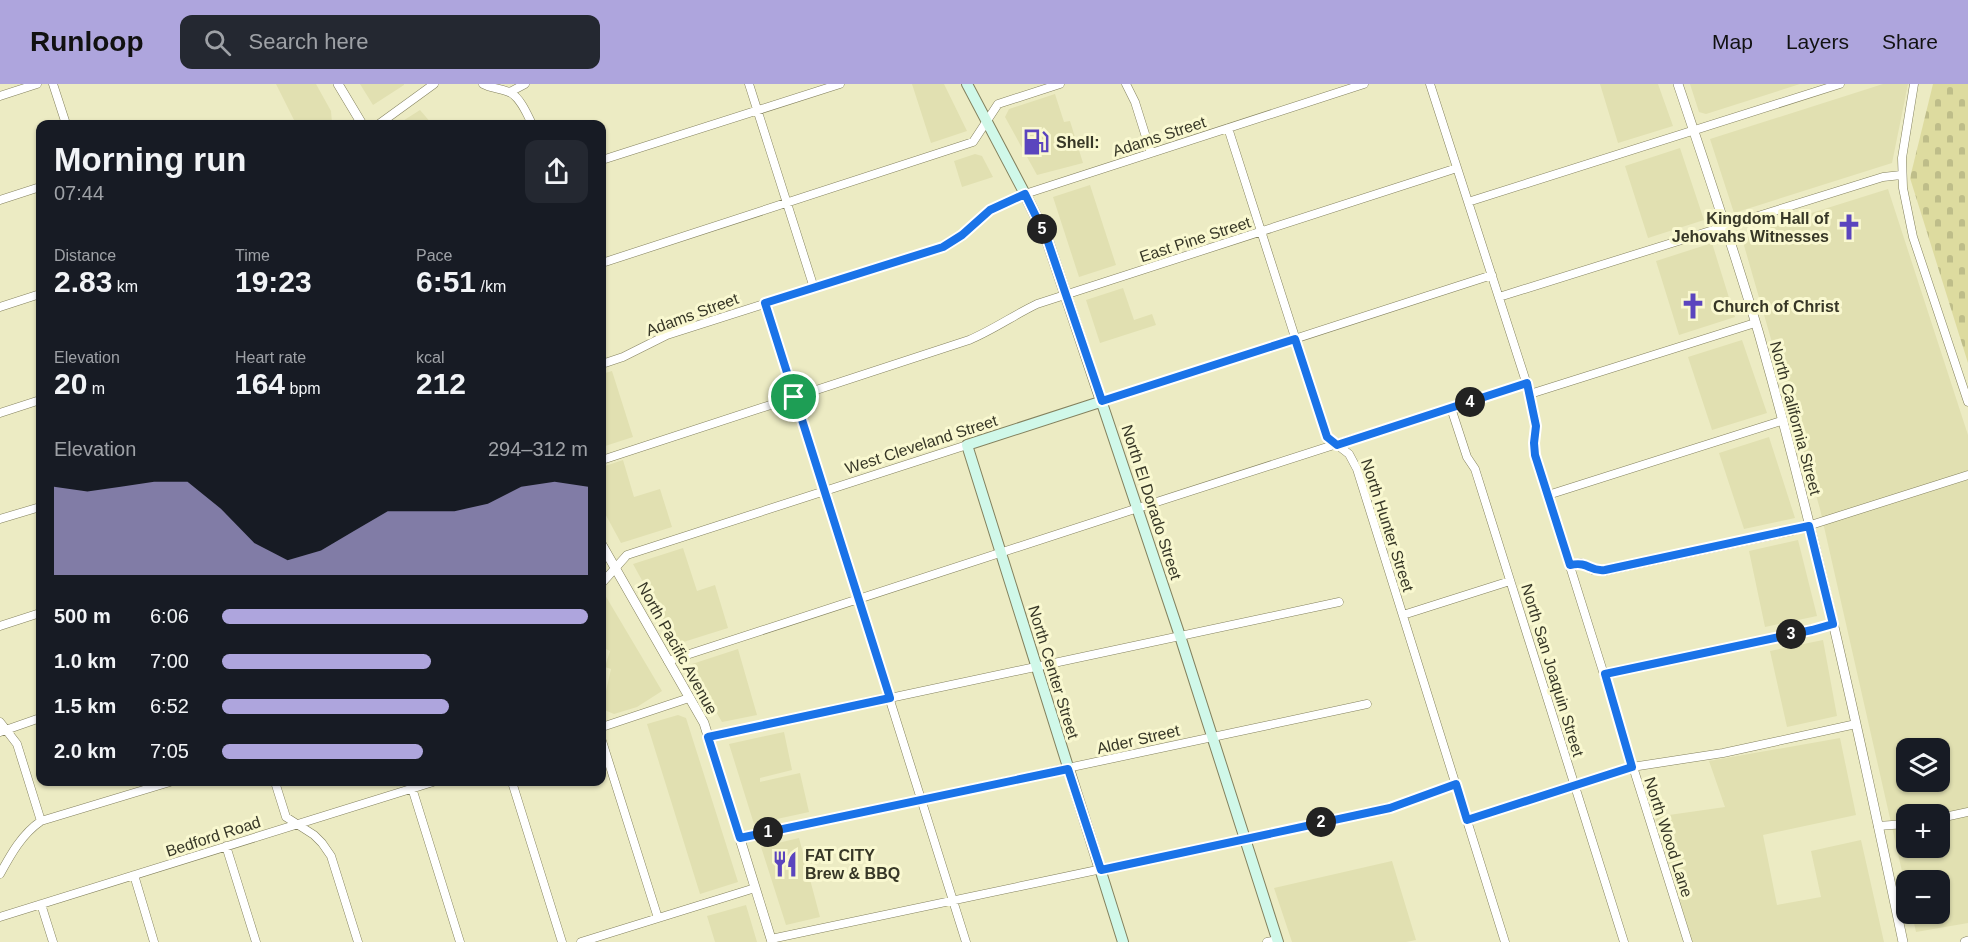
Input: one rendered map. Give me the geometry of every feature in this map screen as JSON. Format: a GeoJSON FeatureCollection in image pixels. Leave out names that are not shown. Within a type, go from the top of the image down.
{"type":"FeatureCollection","features":[{"type":"Feature","properties":{"kind":"main road","name":"North El Dorado Street"},"geometry":{"type":"LineString","coordinates":[[967,84],[1047,239],[1180,636],[1274,941]]}},
{"type":"Feature","properties":{"kind":"main road","name":"West Cleveland Street"},"geometry":{"type":"LineString","coordinates":[[968,445],[1102,401]]}},
{"type":"Feature","properties":{"kind":"main road","name":"North Center Street"},"geometry":{"type":"LineString","coordinates":[[968,445],[1123,942]]}},
{"type":"Feature","properties":{"kind":"street"},"geometry":{"type":"LineString","coordinates":[[0,96],[37,84]]}},
{"type":"Feature","properties":{"kind":"street"},"geometry":{"type":"LineString","coordinates":[[53,84],[65,120]]}},
{"type":"Feature","properties":{"kind":"street"},"geometry":{"type":"LineString","coordinates":[[338,84],[360,120]]}},
{"type":"Feature","properties":{"kind":"street"},"geometry":{"type":"LineString","coordinates":[[384,120],[434,84]]}},
{"type":"Feature","properties":{"kind":"street"},"geometry":{"type":"LineString","coordinates":[[483,84],[490,89],[510,92],[525,84]]}},
{"type":"Feature","properties":{"kind":"street"},"geometry":{"type":"LineString","coordinates":[[749,84],[814,288]]}},
{"type":"Feature","properties":{"kind":"street"},"geometry":{"type":"LineString","coordinates":[[606,159],[840,84]]}},
{"type":"Feature","properties":{"kind":"street"},"geometry":{"type":"LineString","coordinates":[[606,261],[973,142],[998,105],[1060,84]]}},
{"type":"Feature","properties":{"kind":"street"},"geometry":{"type":"LineString","coordinates":[[1126,84],[1135,102],[1151,153]]}},
{"type":"Feature","properties":{"kind":"street","name":"Adams Street"},"geometry":{"type":"LineString","coordinates":[[606,363],[623,357],[667,335],[943,247],[962,235],[990,210],[1025,194],[1364,84]]}},
{"type":"Feature","properties":{"kind":"street","name":"North Wood Lane"},"geometry":{"type":"LineString","coordinates":[[1430,84],[1527,383],[1536,426],[1535,455],[1688,942]]}},
{"type":"Feature","properties":{"kind":"street","name":"North California Street"},"geometry":{"type":"LineString","coordinates":[[1678,84],[1755,323],[1782,421],[1833,624],[1903,942]]}},
{"type":"Feature","properties":{"kind":"street"},"geometry":{"type":"LineString","coordinates":[[1468,202],[1840,84]]}},
{"type":"Feature","properties":{"kind":"street"},"geometry":{"type":"LineString","coordinates":[[1914,84],[1903,147],[1901,175],[1913,237],[1968,402]]}},
{"type":"Feature","properties":{"kind":"street"},"geometry":{"type":"LineString","coordinates":[[510,92],[522,105],[530,120]]}},
{"type":"Feature","properties":{"kind":"street","name":"North Hunter Street"},"geometry":{"type":"LineString","coordinates":[[1228,128],[1327,437],[1351,456],[1357,469],[1505,942]]}},
{"type":"Feature","properties":{"kind":"street","name":"East Pine Street"},"geometry":{"type":"LineString","coordinates":[[606,459],[947,347],[991,331],[1018,313],[1066,294],[1457,168]]}},
{"type":"Feature","properties":{"kind":"street"},"geometry":{"type":"LineString","coordinates":[[1499,297],[1883,177],[1901,175]]}},
{"type":"Feature","properties":{"kind":"street"},"geometry":{"type":"LineString","coordinates":[[0,200],[36,188]]}},
{"type":"Feature","properties":{"kind":"street"},"geometry":{"type":"LineString","coordinates":[[1102,401],[1492,275]]}},
{"type":"Feature","properties":{"kind":"street"},"geometry":{"type":"LineString","coordinates":[[0,307],[36,295]]}},
{"type":"Feature","properties":{"kind":"street"},"geometry":{"type":"LineString","coordinates":[[765,303],[966,942]]}},
{"type":"Feature","properties":{"kind":"street"},"geometry":{"type":"LineString","coordinates":[[1530,394],[1755,323]]}},
{"type":"Feature","properties":{"kind":"street"},"geometry":{"type":"LineString","coordinates":[[668,661],[1527,383]]}},
{"type":"Feature","properties":{"kind":"street"},"geometry":{"type":"LineString","coordinates":[[0,413],[36,401]]}},
{"type":"Feature","properties":{"kind":"street","name":"North San Joaquin Street"},"geometry":{"type":"LineString","coordinates":[[1451,408],[1467,457],[1475,470],[1624,942]]}},
{"type":"Feature","properties":{"kind":"street"},"geometry":{"type":"LineString","coordinates":[[1548,495],[1782,421]]}},
{"type":"Feature","properties":{"kind":"street","name":"West Cleveland Street"},"geometry":{"type":"LineString","coordinates":[[614,567],[627,555],[968,445]]}},
{"type":"Feature","properties":{"kind":"street"},"geometry":{"type":"LineString","coordinates":[[1570,565],[1581,563],[1593,570],[1605,570],[1809,526],[1968,475]]}},
{"type":"Feature","properties":{"kind":"street"},"geometry":{"type":"LineString","coordinates":[[0,519],[36,508]]}},
{"type":"Feature","properties":{"kind":"street","name":"North Pacific Avenue"},"geometry":{"type":"LineString","coordinates":[[606,552],[704,723],[771,940]]}},
{"type":"Feature","properties":{"kind":"street"},"geometry":{"type":"LineString","coordinates":[[606,578],[614,567]]}},
{"type":"Feature","properties":{"kind":"street"},"geometry":{"type":"LineString","coordinates":[[1403,615],[1510,581]]}},
{"type":"Feature","properties":{"kind":"street"},"geometry":{"type":"LineString","coordinates":[[708,737],[1339,602]]}},
{"type":"Feature","properties":{"kind":"street"},"geometry":{"type":"LineString","coordinates":[[0,626],[36,614]]}},
{"type":"Feature","properties":{"kind":"street"},"geometry":{"type":"LineString","coordinates":[[1605,674],[1833,624]]}},
{"type":"Feature","properties":{"kind":"street"},"geometry":{"type":"LineString","coordinates":[[606,726],[689,698]]}},
{"type":"Feature","properties":{"kind":"street","name":"Alder Street"},"geometry":{"type":"LineString","coordinates":[[740,838],[1367,704]]}},
{"type":"Feature","properties":{"kind":"street"},"geometry":{"type":"LineString","coordinates":[[3,731],[36,719]]}},
{"type":"Feature","properties":{"kind":"street"},"geometry":{"type":"LineString","coordinates":[[0,722],[3,731],[17,744],[41,821]]}},
{"type":"Feature","properties":{"kind":"street"},"geometry":{"type":"LineString","coordinates":[[1467,820],[1632,767],[1723,753],[1856,724]]}},
{"type":"Feature","properties":{"kind":"street"},"geometry":{"type":"LineString","coordinates":[[606,754],[658,918]]}},
{"type":"Feature","properties":{"kind":"street"},"geometry":{"type":"LineString","coordinates":[[771,940],[1390,808],[1456,784]]}},
{"type":"Feature","properties":{"kind":"street"},"geometry":{"type":"LineString","coordinates":[[0,874],[14,850],[31,828],[41,821],[157,786]]}},
{"type":"Feature","properties":{"kind":"street"},"geometry":{"type":"LineString","coordinates":[[276,786],[286,817],[322,843],[331,856],[358,942]]}},
{"type":"Feature","properties":{"kind":"street","name":"Bedford Road"},"geometry":{"type":"LineString","coordinates":[[0,917],[419,786]]}},
{"type":"Feature","properties":{"kind":"street"},"geometry":{"type":"LineString","coordinates":[[513,786],[562,942]]}},
{"type":"Feature","properties":{"kind":"street"},"geometry":{"type":"LineString","coordinates":[[412,788],[460,942]]}},
{"type":"Feature","properties":{"kind":"street"},"geometry":{"type":"LineString","coordinates":[[1950,816],[1968,812]]}},
{"type":"Feature","properties":{"kind":"street"},"geometry":{"type":"LineString","coordinates":[[1878,826],[1896,825]]}},
{"type":"Feature","properties":{"kind":"street"},"geometry":{"type":"LineString","coordinates":[[226,846],[256,942]]}},
{"type":"Feature","properties":{"kind":"street"},"geometry":{"type":"LineString","coordinates":[[134,875],[154,942]]}},
{"type":"Feature","properties":{"kind":"street"},"geometry":{"type":"LineString","coordinates":[[581,942],[755,888]]}},
{"type":"Feature","properties":{"kind":"street"},"geometry":{"type":"LineString","coordinates":[[41,904],[53,942]]}},
{"type":"Feature","properties":{"kind":"shaded area"},"geometry":{"type":"Polygon","coordinates":[[[276,84],[316,84],[331,111],[332,120],[294,120],[276,84]]]}},
{"type":"Feature","properties":{"kind":"shaded area"},"geometry":{"type":"Polygon","coordinates":[[[360,84],[404,84],[404,85],[373,105],[360,84]]]}},
{"type":"Feature","properties":{"kind":"shaded area"},"geometry":{"type":"Polygon","coordinates":[[[912,84],[944,84],[967,131],[931,143],[912,84]]]}},
{"type":"Feature","properties":{"kind":"shaded area"},"geometry":{"type":"Polygon","coordinates":[[[1600,84],[1658,84],[1673,126],[1618,143],[1600,84]]]}},
{"type":"Feature","properties":{"kind":"shaded area"},"geometry":{"type":"Polygon","coordinates":[[[1690,84],[1800,84],[1706,114],[1699,112],[1690,84]]]}},
{"type":"Feature","properties":{"kind":"shaded area"},"geometry":{"type":"Polygon","coordinates":[[[1883,84],[1908,84],[1892,163],[1734,213],[1710,139],[1883,84]]]}},
{"type":"Feature","properties":{"kind":"shaded area"},"geometry":{"type":"Polygon","coordinates":[[[1055,94],[1064,122],[1070,121],[1083,163],[1037,175],[1005,117],[1009,109],[1055,94]]]}},
{"type":"Feature","properties":{"kind":"shaded area"},"geometry":{"type":"Polygon","coordinates":[[[420,110],[429,120],[404,120],[420,110]]]}},
{"type":"Feature","properties":{"kind":"shaded area"},"geometry":{"type":"Polygon","coordinates":[[[1680,148],[1704,220],[1648,238],[1625,166],[1680,148]]]}},
{"type":"Feature","properties":{"kind":"shaded area"},"geometry":{"type":"Polygon","coordinates":[[[975,154],[982,156],[993,177],[962,187],[954,161],[975,154]]]}},
{"type":"Feature","properties":{"kind":"shaded area"},"geometry":{"type":"Polygon","coordinates":[[[1090,185],[1116,265],[1079,277],[1053,197],[1090,185]]]}},
{"type":"Feature","properties":{"kind":"shaded area"},"geometry":{"type":"Polygon","coordinates":[[[1888,189],[1968,435],[1968,923],[1916,932],[1914,924],[1950,924],[1950,870],[1902,870],[1899,858],[1950,858],[1950,804],[1896,804],[1896,845],[1820,509],[1741,235],[1888,189]]]}},
{"type":"Feature","properties":{"kind":"shaded area"},"geometry":{"type":"Polygon","coordinates":[[[1712,243],[1735,317],[1679,335],[1656,261],[1712,243]]]}},
{"type":"Feature","properties":{"kind":"shaded area"},"geometry":{"type":"Polygon","coordinates":[[[1123,288],[1134,320],[1152,314],[1156,325],[1100,343],[1086,300],[1123,288]]]}},
{"type":"Feature","properties":{"kind":"shaded area"},"geometry":{"type":"Polygon","coordinates":[[[1742,340],[1767,413],[1712,430],[1688,357],[1742,340]]]}},
{"type":"Feature","properties":{"kind":"shaded area"},"geometry":{"type":"Polygon","coordinates":[[[612,371],[633,437],[606,446],[606,373],[612,371]]]}},
{"type":"Feature","properties":{"kind":"shaded area"},"geometry":{"type":"Polygon","coordinates":[[[1769,437],[1795,518],[1744,529],[1719,453],[1769,437]]]}},
{"type":"Feature","properties":{"kind":"shaded area"},"geometry":{"type":"Polygon","coordinates":[[[623,460],[634,497],[660,489],[672,527],[621,543],[606,515],[606,466],[623,460]]]}},
{"type":"Feature","properties":{"kind":"shaded area"},"geometry":{"type":"Polygon","coordinates":[[[1798,540],[1817,616],[1765,627],[1749,551],[1798,540]]]}},
{"type":"Feature","properties":{"kind":"shaded area"},"geometry":{"type":"Polygon","coordinates":[[[683,548],[697,591],[715,585],[728,628],[677,644],[633,564],[683,548]]]}},
{"type":"Feature","properties":{"kind":"shaded area"},"geometry":{"type":"Polygon","coordinates":[[[606,597],[662,691],[637,707],[614,714],[606,711],[606,691],[611,669],[606,667],[606,664],[610,651],[606,649],[606,597]]]}},
{"type":"Feature","properties":{"kind":"shaded area"},"geometry":{"type":"Polygon","coordinates":[[[1823,640],[1837,716],[1787,727],[1770,651],[1823,640]]]}},
{"type":"Feature","properties":{"kind":"shaded area"},"geometry":{"type":"Polygon","coordinates":[[[738,649],[757,715],[722,722],[689,665],[738,649]]]}},
{"type":"Feature","properties":{"kind":"shaded area"},"geometry":{"type":"Polygon","coordinates":[[[678,715],[686,718],[738,882],[700,894],[647,724],[678,715]]]}},
{"type":"Feature","properties":{"kind":"shaded area"},"geometry":{"type":"Polygon","coordinates":[[[784,732],[792,770],[760,778],[760,782],[800,773],[809,812],[754,824],[729,744],[784,732]]]}},
{"type":"Feature","properties":{"kind":"shaded area"},"geometry":{"type":"Polygon","coordinates":[[[1840,738],[1856,815],[1763,835],[1777,905],[1821,897],[1811,851],[1861,840],[1884,942],[1692,942],[1655,817],[1725,807],[1709,761],[1840,738]]]}},
{"type":"Feature","properties":{"kind":"shaded area"},"geometry":{"type":"Polygon","coordinates":[[[799,838],[820,917],[786,925],[761,847],[799,838]]]}},
{"type":"Feature","properties":{"kind":"shaded area"},"geometry":{"type":"Polygon","coordinates":[[[1392,861],[1416,940],[1406,942],[1292,942],[1274,888],[1392,861]]]}},
{"type":"Feature","properties":{"kind":"shaded area"},"geometry":{"type":"Polygon","coordinates":[[[746,905],[757,942],[715,942],[707,916],[746,905]]]}},
{"type":"Feature","properties":{"kind":"green space"},"geometry":{"type":"Polygon","coordinates":[[[1933,84],[1968,84],[1968,363],[1910,178],[1933,84]]]}},
{"type":"Feature","properties":{"kind":"place","name":"Shell:"},"geometry":{"type":"Point","coordinates":[1036,142]}},
{"type":"Feature","properties":{"kind":"place","name":"Kingdom Hall of Jehovahs Witnesses"},"geometry":{"type":"Point","coordinates":[1849,227]}},
{"type":"Feature","properties":{"kind":"place","name":"Church of Christ"},"geometry":{"type":"Point","coordinates":[1693,306]}},
{"type":"Feature","properties":{"kind":"place","name":"FAT CITY Brew & BBQ"},"geometry":{"type":"Point","coordinates":[785,864]}},
{"type":"Feature","properties":{"kind":"route"},"geometry":{"type":"LineString","coordinates":[[1025,194],[1047,239],[1102,401],[1295,339],[1327,437],[1337,445],[1527,383],[1536,426],[1535,455],[1570,565],[1581,563],[1593,570],[1605,570],[1809,526],[1833,624],[1605,674],[1632,767],[1467,820],[1456,784],[1390,808],[1101,870],[1068,769],[740,838],[708,737],[890,698],[794,397],[765,303],[943,247],[962,235],[990,210],[1025,194]]}}]}
